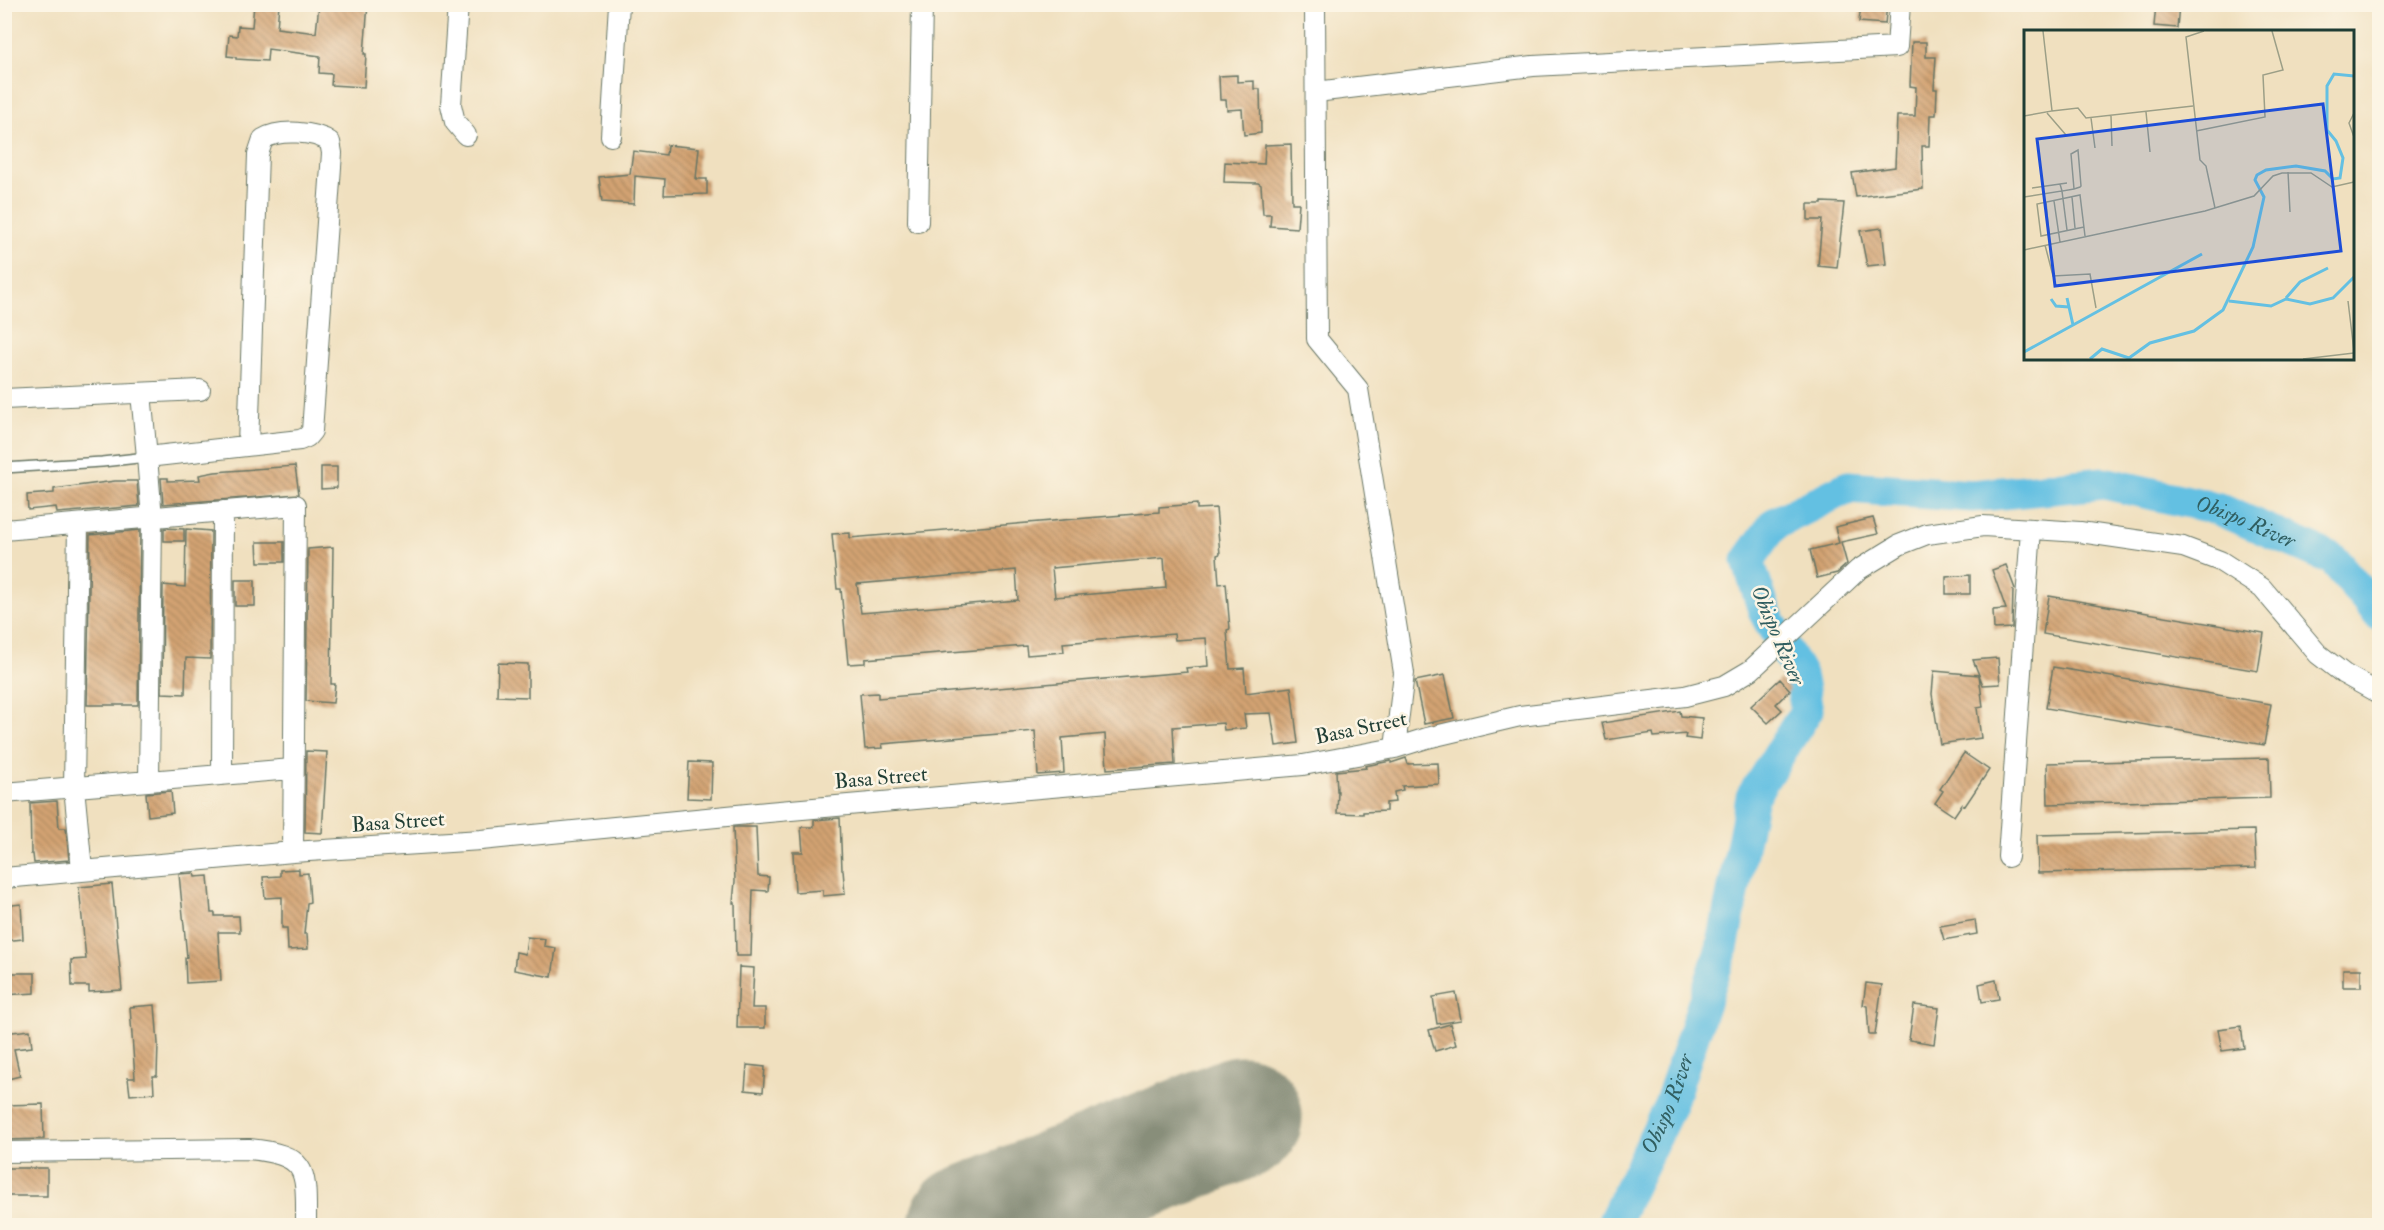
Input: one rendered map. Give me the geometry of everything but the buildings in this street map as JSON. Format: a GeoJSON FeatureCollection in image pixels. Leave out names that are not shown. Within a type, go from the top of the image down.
{"type":"FeatureCollection","features":[{"type":"Feature","properties":{"kind":"street"},"geometry":{"type":"LineString","coordinates":[[458,4],[451,105],[455,122],[466,135]]}},
{"type":"Feature","properties":{"kind":"street"},"geometry":{"type":"LineString","coordinates":[[611,136],[619,4]]}},
{"type":"Feature","properties":{"kind":"street"},"geometry":{"type":"LineString","coordinates":[[918,222],[922,4]]}},
{"type":"Feature","properties":{"kind":"street"},"geometry":{"type":"LineString","coordinates":[[1315,4],[1317,339],[1358,389],[1404,673],[1395,748]]}},
{"type":"Feature","properties":{"kind":"street"},"geometry":{"type":"LineString","coordinates":[[1316,92],[1533,66],[1897,47],[1900,4]]}},
{"type":"Feature","properties":{"kind":"street"},"geometry":{"type":"LineString","coordinates":[[147,457],[248,446],[300,440],[312,431],[332,153],[330,142],[320,134],[273,133],[262,139],[258,154],[248,446]]}},
{"type":"Feature","properties":{"kind":"street"},"geometry":{"type":"LineString","coordinates":[[4,399],[200,390]]}},
{"type":"Feature","properties":{"kind":"street"},"geometry":{"type":"LineString","coordinates":[[141,393],[152,518],[149,781]]}},
{"type":"Feature","properties":{"kind":"street"},"geometry":{"type":"LineString","coordinates":[[4,530],[296,505],[293,852]]}},
{"type":"Feature","properties":{"kind":"street"},"geometry":{"type":"LineString","coordinates":[[222,774],[223,511]]}},
{"type":"Feature","properties":{"kind":"street"},"geometry":{"type":"LineString","coordinates":[[78,524],[74,788],[82,870]]}},
{"type":"Feature","properties":{"kind":"street","name":"Basa Street"},"geometry":{"type":"LineString","coordinates":[[4,878],[293,852],[482,840],[768,812],[1303,765],[1395,748],[1520,716],[1685,696],[1724,686],[1751,670],[1858,570],[1899,545],[1927,534],[1983,526],[2080,532],[2183,548],[2220,561],[2262,588],[2318,654],[2344,674],[2379,694]]}},
{"type":"Feature","properties":{"kind":"street"},"geometry":{"type":"LineString","coordinates":[[2008,857],[2031,529]]}},
{"type":"Feature","properties":{"kind":"street"},"geometry":{"type":"LineString","coordinates":[[4,793],[292,769]]}},
{"type":"Feature","properties":{"kind":"street"},"geometry":{"type":"LineString","coordinates":[[4,1152],[249,1149],[276,1152],[291,1158],[300,1168],[305,1182],[306,1226]]}},
{"type":"Feature","properties":{"kind":"lane"},"geometry":{"type":"LineString","coordinates":[[4,468],[147,457]]}},
{"type":"Feature","properties":{"kind":"waterway","name":"Obispo River"},"geometry":{"type":"LineString","coordinates":[[1612,1226],[1670,1105],[1722,948],[1752,797],[1807,710],[1800,675],[1765,613],[1748,561],[1774,524],[1848,487],[1972,496],[2104,483],[2216,508],[2333,559],[2380,615]]}},
{"type":"Feature","properties":{"kind":"runway"},"geometry":{"type":"LineString","coordinates":[[970,1226],[1241,1117]]}}]}
